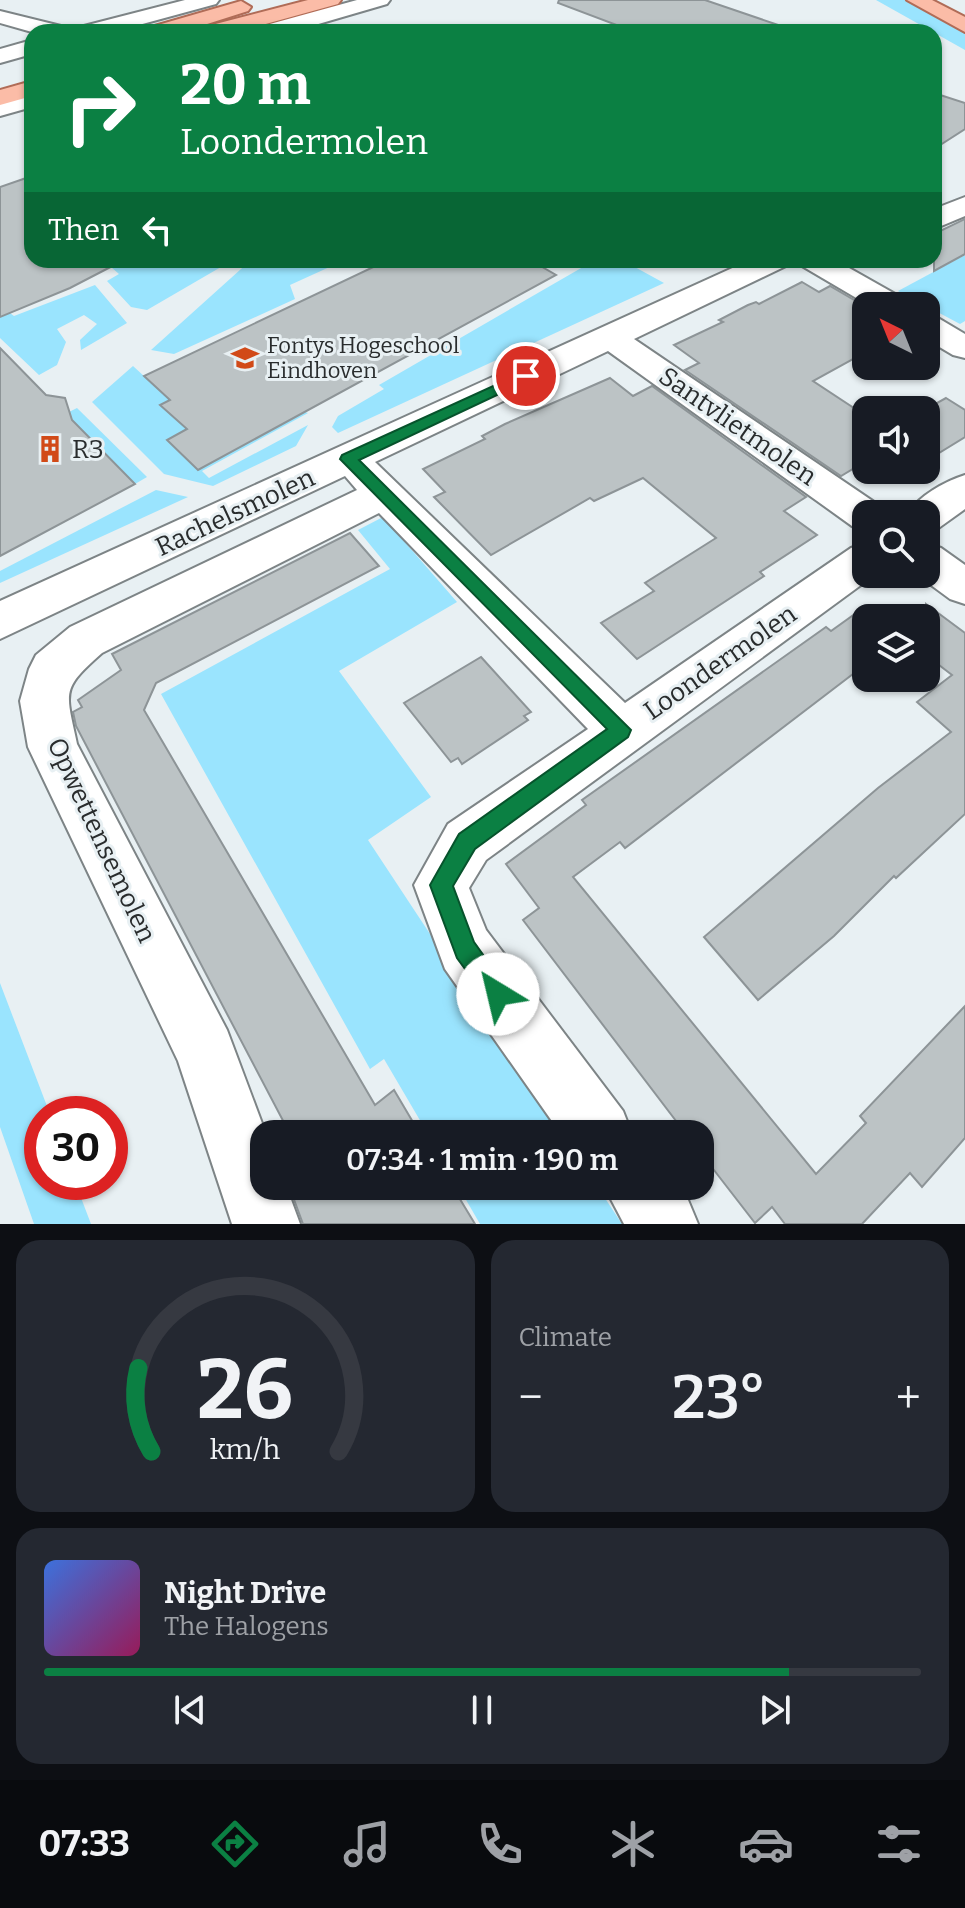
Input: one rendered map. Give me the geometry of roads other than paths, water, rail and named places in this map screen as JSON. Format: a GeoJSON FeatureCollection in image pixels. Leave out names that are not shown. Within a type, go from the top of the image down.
{"type":"FeatureCollection","features":[{"type":"Feature","properties":{"kind":"main road"},"geometry":{"type":"LineString","coordinates":[[184,24],[262,0]]}},
{"type":"Feature","properties":{"kind":"main road"},"geometry":{"type":"LineString","coordinates":[[242,24],[331,0]]}},
{"type":"Feature","properties":{"kind":"main road"},"geometry":{"type":"LineString","coordinates":[[917,0],[965,26]]}},
{"type":"Feature","properties":{"kind":"main road"},"geometry":{"type":"LineString","coordinates":[[0,70],[24,64]]}},
{"type":"Feature","properties":{"kind":"main road"},"geometry":{"type":"LineString","coordinates":[[0,80],[24,73]]}},
{"type":"Feature","properties":{"kind":"main road"},"geometry":{"type":"LineString","coordinates":[[0,88],[24,81]]}},
{"type":"Feature","properties":{"kind":"main road"},"geometry":{"type":"LineString","coordinates":[[0,98],[24,90]]}},
{"type":"Feature","properties":{"kind":"street"},"geometry":{"type":"LineString","coordinates":[[118,24],[209,0]]}},
{"type":"Feature","properties":{"kind":"street"},"geometry":{"type":"LineString","coordinates":[[295,24],[380,0]]}},
{"type":"Feature","properties":{"kind":"street"},"geometry":{"type":"LineString","coordinates":[[0,17],[27,24]]}},
{"type":"Feature","properties":{"kind":"street"},"geometry":{"type":"LineString","coordinates":[[0,56],[24,49]]}},
{"type":"Feature","properties":{"kind":"street"},"geometry":{"type":"LineString","coordinates":[[0,109],[24,102]]}},
{"type":"Feature","properties":{"kind":"street"},"geometry":{"type":"LineString","coordinates":[[942,211],[962,188]]}},
{"type":"Feature","properties":{"kind":"street","name":"Rachelsmolen"},"geometry":{"type":"LineString","coordinates":[[0,621],[758,268]]}},
{"type":"Feature","properties":{"kind":"street"},"geometry":{"type":"LineString","coordinates":[[839,268],[873,292]]}},
{"type":"Feature","properties":{"kind":"street"},"geometry":{"type":"LineString","coordinates":[[940,333],[965,348]]}},
{"type":"Feature","properties":{"kind":"street","name":"Santvlietmolen"},"geometry":{"type":"LineString","coordinates":[[610,337],[852,506]]}},
{"type":"Feature","properties":{"kind":"street"},"geometry":{"type":"LineString","coordinates":[[348,459],[621,730]]}},
{"type":"Feature","properties":{"kind":"street"},"geometry":{"type":"LineString","coordinates":[[940,507],[965,489]]}},
{"type":"Feature","properties":{"kind":"street","name":"Opwettensemolen"},"geometry":{"type":"LineString","coordinates":[[266,1224],[205,1052],[53,747],[44,701],[52,669],[86,640],[385,493]]}},
{"type":"Feature","properties":{"kind":"street","name":"Loondermolen"},"geometry":{"type":"LineString","coordinates":[[590,1120],[465,949],[441,885],[467,842],[852,569]]}},
{"type":"Feature","properties":{"kind":"street"},"geometry":{"type":"LineString","coordinates":[[940,569],[965,587]]}},
{"type":"Feature","properties":{"kind":"street"},"geometry":{"type":"LineString","coordinates":[[647,1200],[664,1224]]}},
{"type":"Feature","properties":{"kind":"place","name":"Fontys Hogeschool Eindhoven"},"geometry":{"type":"Point","coordinates":[245,358]}},
{"type":"Feature","properties":{"kind":"place","name":"R3"},"geometry":{"type":"Point","coordinates":[50,449]}}]}
